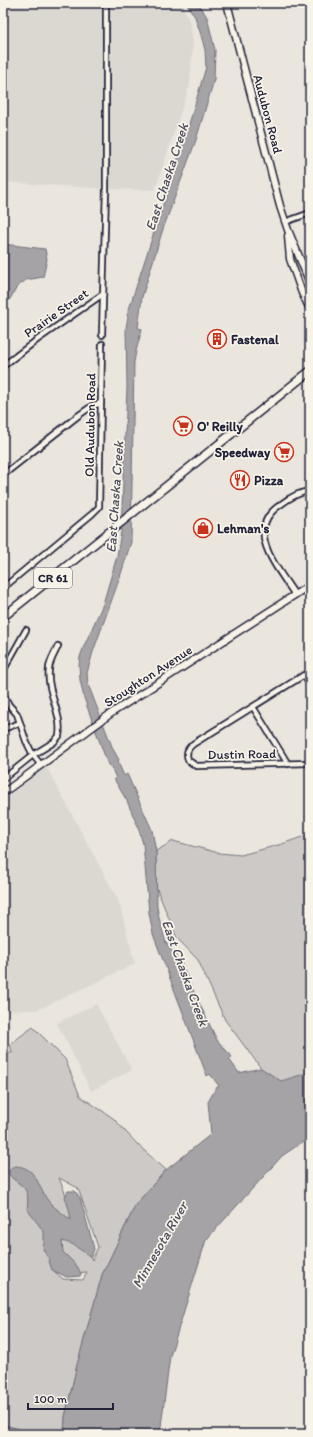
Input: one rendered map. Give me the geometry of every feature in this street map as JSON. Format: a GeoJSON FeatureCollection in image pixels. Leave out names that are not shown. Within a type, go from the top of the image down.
{"type":"FeatureCollection","features":[{"type":"Feature","properties":{"kind":"main road","name":"Audubon Road"},"geometry":{"type":"LineString","coordinates":[[227,3],[285,222],[310,283]]}},
{"type":"Feature","properties":{"kind":"main road","name":"Audubon Road"},"geometry":{"type":"LineString","coordinates":[[288,230],[290,259],[302,293],[310,309]]}},
{"type":"Feature","properties":{"kind":"main road","name":"CR 61"},"geometry":{"type":"LineString","coordinates":[[3,617],[310,371]]}},
{"type":"Feature","properties":{"kind":"main road"},"geometry":{"type":"LineString","coordinates":[[280,395],[310,377]]}},
{"type":"Feature","properties":{"kind":"main road","name":"Stoughton Avenue"},"geometry":{"type":"LineString","coordinates":[[3,793],[113,712],[310,585]]}},
{"type":"Feature","properties":{"kind":"street"},"geometry":{"type":"LineString","coordinates":[[102,335],[106,189],[106,3]]}},
{"type":"Feature","properties":{"kind":"street"},"geometry":{"type":"LineString","coordinates":[[285,222],[310,214]]}},
{"type":"Feature","properties":{"kind":"street","name":"Prairie Street"},"geometry":{"type":"LineString","coordinates":[[3,366],[37,340],[104,294]]}},
{"type":"Feature","properties":{"kind":"street","name":"Old Audubon Road"},"geometry":{"type":"LineString","coordinates":[[3,588],[56,545],[99,507],[102,344]]}},
{"type":"Feature","properties":{"kind":"street"},"geometry":{"type":"LineString","coordinates":[[3,475],[79,415],[92,406],[101,403]]}},
{"type":"Feature","properties":{"kind":"street"},"geometry":{"type":"LineString","coordinates":[[295,595],[268,551],[262,531],[265,520],[272,510],[298,494],[310,491]]}},
{"type":"Feature","properties":{"kind":"street"},"geometry":{"type":"LineString","coordinates":[[3,671],[26,630]]}},
{"type":"Feature","properties":{"kind":"street"},"geometry":{"type":"LineString","coordinates":[[3,779],[33,755],[54,742],[59,736],[60,721],[49,681],[49,667],[58,646]]}},
{"type":"Feature","properties":{"kind":"street"},"geometry":{"type":"LineString","coordinates":[[310,685],[304,675],[253,707],[288,764],[310,763]]}},
{"type":"Feature","properties":{"kind":"street"},"geometry":{"type":"LineString","coordinates":[[3,694],[9,705],[17,714],[26,741],[33,755],[41,765]]}},
{"type":"Feature","properties":{"kind":"street"},"geometry":{"type":"LineString","coordinates":[[3,708],[9,705]]}},
{"type":"Feature","properties":{"kind":"street","name":"Dustin Road"},"geometry":{"type":"LineString","coordinates":[[253,707],[189,748],[187,754],[188,760],[196,766],[288,764]]}},
{"type":"Feature","properties":{"kind":"street"},"geometry":{"type":"LineString","coordinates":[[3,729],[20,723]]}},
{"type":"Feature","properties":{"kind":"shaded area"},"geometry":{"type":"Polygon","coordinates":[[[181,3],[190,23],[193,42],[190,84],[155,190],[106,189],[3,182],[3,4],[181,3]]]}},
{"type":"Feature","properties":{"kind":"shaded area"},"geometry":{"type":"Polygon","coordinates":[[[46,766],[119,902],[135,964],[37,1010],[3,1011],[3,800],[46,766]]]}},
{"type":"Feature","properties":{"kind":"shaded area"},"geometry":{"type":"Polygon","coordinates":[[[310,834],[310,1076],[279,1085],[265,1074],[225,1020],[198,960],[177,938],[156,887],[156,851],[173,841],[219,853],[241,855],[282,844],[310,834]]]}},
{"type":"Feature","properties":{"kind":"shaded area"},"geometry":{"type":"Polygon","coordinates":[[[96,1004],[132,1070],[91,1091],[57,1023],[96,1004]]]}},
{"type":"Feature","properties":{"kind":"shaded area"},"geometry":{"type":"Polygon","coordinates":[[[33,1027],[65,1059],[80,1096],[113,1118],[138,1145],[166,1170],[136,1204],[102,1275],[77,1365],[65,1417],[64,1434],[3,1434],[3,1053],[12,1053],[10,1044],[33,1027]],[[59,1178],[92,1260],[98,1247],[78,1188],[59,1178]],[[55,1272],[63,1279],[83,1280],[87,1272],[63,1274],[55,1272]]]}},
{"type":"Feature","properties":{"kind":"water","name":"Minnesota River"},"geometry":{"type":"Polygon","coordinates":[[[186,3],[198,3],[207,17],[215,50],[214,80],[196,140],[163,229],[142,297],[138,328],[142,329],[134,362],[131,542],[93,652],[87,673],[88,684],[124,776],[127,774],[152,830],[156,852],[157,907],[166,943],[181,963],[217,1040],[232,1057],[229,1059],[239,1073],[261,1068],[281,1081],[310,1072],[310,1137],[282,1156],[206,1240],[170,1356],[160,1434],[64,1434],[65,1417],[77,1365],[102,1275],[136,1204],[166,1170],[211,1134],[208,1102],[216,1088],[219,1086],[210,1074],[207,1076],[153,934],[149,913],[143,844],[138,827],[127,801],[114,779],[116,778],[111,767],[108,765],[84,698],[80,680],[79,665],[84,646],[103,604],[117,556],[121,532],[127,387],[127,315],[187,131],[206,67],[205,50],[201,35],[195,17],[186,3]]]}},
{"type":"Feature","properties":{"kind":"water"},"geometry":{"type":"Polygon","coordinates":[[[3,244],[45,249],[47,259],[43,277],[26,280],[17,287],[10,299],[3,306],[3,244]]]}},
{"type":"Feature","properties":{"kind":"water"},"geometry":{"type":"Polygon","coordinates":[[[14,1166],[22,1167],[33,1174],[46,1198],[51,1204],[71,1220],[65,1197],[68,1191],[75,1191],[80,1198],[94,1249],[91,1257],[72,1244],[62,1241],[63,1252],[77,1266],[81,1274],[80,1276],[67,1277],[52,1270],[43,1249],[44,1232],[27,1209],[28,1200],[26,1192],[23,1187],[10,1175],[10,1169],[14,1166]]]}},
{"type":"Feature","properties":{"kind":"waterway","name":"East Chaska Creek"},"geometry":{"type":"LineString","coordinates":[[3,1425],[38,1434],[66,1430]]}},
{"type":"Feature","properties":{"kind":"place","name":"Fastenal"},"geometry":{"type":"Point","coordinates":[217,339]}},
{"type":"Feature","properties":{"kind":"place","name":"O' Reilly"},"geometry":{"type":"Point","coordinates":[183,426]}},
{"type":"Feature","properties":{"kind":"place","name":"Speedway"},"geometry":{"type":"Point","coordinates":[284,452]}},
{"type":"Feature","properties":{"kind":"place","name":"Pizza"},"geometry":{"type":"Point","coordinates":[240,480]}},
{"type":"Feature","properties":{"kind":"place","name":"Lehman's"},"geometry":{"type":"Point","coordinates":[203,528]}}]}
